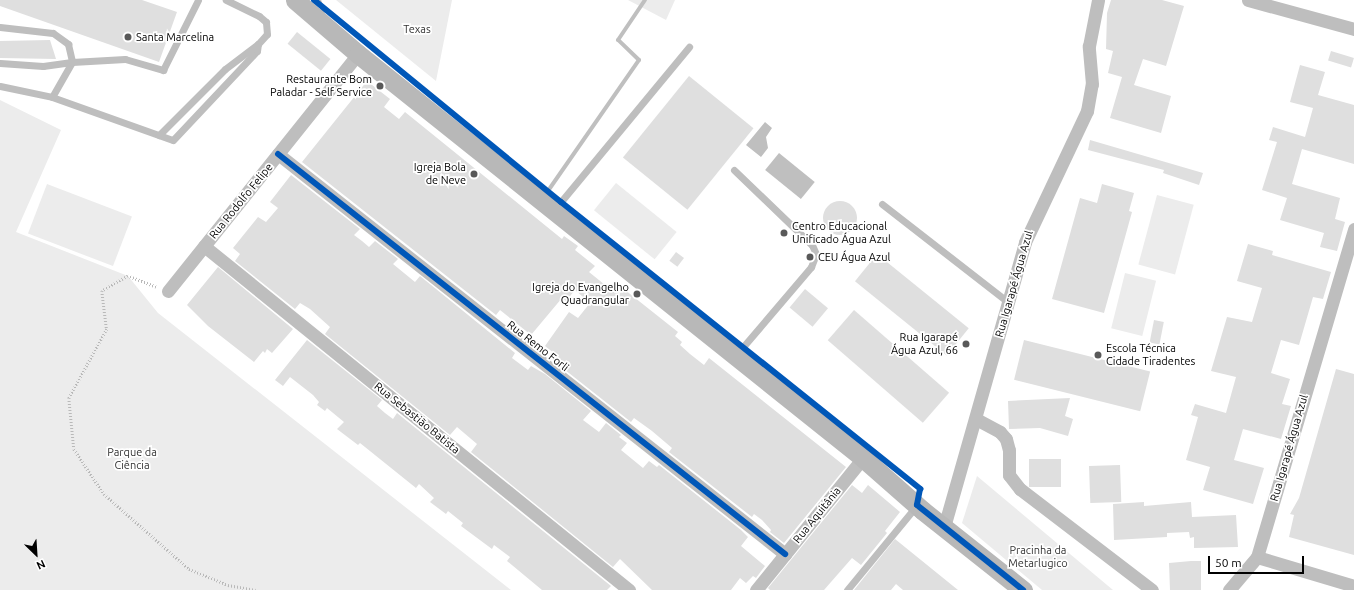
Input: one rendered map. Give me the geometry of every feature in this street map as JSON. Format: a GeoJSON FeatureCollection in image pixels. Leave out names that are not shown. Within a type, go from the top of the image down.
{"type":"FeatureCollection","features":[{"type":"Feature","properties":{"kind":"main road"},"geometry":{"type":"LineString","coordinates":[[295,0],[358,54],[863,458],[917,505],[1023,590]]}},
{"type":"Feature","properties":{"kind":"street","name":"Rua Igarapé Água Azul"},"geometry":{"type":"LineString","coordinates":[[944,527],[1025,242],[1036,215],[1087,111],[1092,84],[1089,46],[1098,0]]}},
{"type":"Feature","properties":{"kind":"street"},"geometry":{"type":"LineString","coordinates":[[1248,0],[1354,29]]}},
{"type":"Feature","properties":{"kind":"street","name":"Rua Rodolfo Felipe"},"geometry":{"type":"LineString","coordinates":[[168,291],[358,54]]}},
{"type":"Feature","properties":{"kind":"street","name":"Rua Remo Forli"},"geometry":{"type":"LineString","coordinates":[[278,154],[785,554]]}},
{"type":"Feature","properties":{"kind":"street","name":"Rua Igarapé Água Azul"},"geometry":{"type":"LineString","coordinates":[[1229,590],[1257,557],[1354,229]]}},
{"type":"Feature","properties":{"kind":"street","name":"Rua Sebastião Batista"},"geometry":{"type":"LineString","coordinates":[[204,246],[629,590]]}},
{"type":"Feature","properties":{"kind":"street"},"geometry":{"type":"LineString","coordinates":[[976,418],[1000,432],[1006,439],[1009,450],[1009,475],[1020,489],[1152,590]]}},
{"type":"Feature","properties":{"kind":"street","name":"Rua Aquitânia"},"geometry":{"type":"LineString","coordinates":[[756,590],[863,458]]}},
{"type":"Feature","properties":{"kind":"street"},"geometry":{"type":"LineString","coordinates":[[1257,557],[1354,586]]}},
{"type":"Feature","properties":{"kind":"lane"},"geometry":{"type":"LineString","coordinates":[[0,63],[43,66],[72,62],[125,59],[163,70],[198,0]]}},
{"type":"Feature","properties":{"kind":"lane"},"geometry":{"type":"LineString","coordinates":[[0,86],[52,97],[173,140],[267,34],[266,22],[226,0]]}},
{"type":"Feature","properties":{"kind":"lane"},"geometry":{"type":"LineString","coordinates":[[0,27],[53,33],[68,44],[72,62],[52,97]]}},
{"type":"Feature","properties":{"kind":"lane"},"geometry":{"type":"LineString","coordinates":[[159,136],[225,69],[255,48]]}},
{"type":"Feature","properties":{"kind":"lane"},"geometry":{"type":"LineString","coordinates":[[554,210],[689,48]]}},
{"type":"Feature","properties":{"kind":"lane"},"geometry":{"type":"LineString","coordinates":[[734,170],[812,245],[816,254],[811,267],[736,356]]}},
{"type":"Feature","properties":{"kind":"lane"},"geometry":{"type":"LineString","coordinates":[[882,204],[1008,302]]}},
{"type":"Feature","properties":{"kind":"lane"},"geometry":{"type":"LineString","coordinates":[[847,590],[917,505]]}},
{"type":"Feature","properties":{"kind":"path"},"geometry":{"type":"LineString","coordinates":[[168,291],[128,276],[102,291],[107,329],[69,398],[74,449],[104,494],[189,569],[228,586],[256,590]]}},
{"type":"Feature","properties":{"kind":"green space","name":"Texas"},"geometry":{"type":"Polygon","coordinates":[[[336,0],[452,0],[436,81],[336,0]]]}},
{"type":"Feature","properties":{"kind":"green space"},"geometry":{"type":"Polygon","coordinates":[[[628,0],[675,0],[666,20],[628,0]]]}},
{"type":"Feature","properties":{"kind":"green space","name":"Parque da Ciência"},"geometry":{"type":"Polygon","coordinates":[[[0,100],[61,130],[16,232],[128,276],[158,313],[511,590],[0,590],[0,100]]]}},
{"type":"Feature","properties":{"kind":"green space"},"geometry":{"type":"Polygon","coordinates":[[[616,183],[677,232],[655,259],[594,210],[616,183]]]}},
{"type":"Feature","properties":{"kind":"green space"},"geometry":{"type":"Polygon","coordinates":[[[47,184],[132,217],[113,266],[28,233],[47,184]]]}},
{"type":"Feature","properties":{"kind":"green space"},"geometry":{"type":"Polygon","coordinates":[[[1157,195],[1194,205],[1175,274],[1138,265],[1157,195]]]}},
{"type":"Feature","properties":{"kind":"green space"},"geometry":{"type":"Polygon","coordinates":[[[1125,273],[1156,281],[1142,336],[1111,328],[1125,273]]]}},
{"type":"Feature","properties":{"kind":"green space","name":"Pracinha da Metarlugico"},"geometry":{"type":"Polygon","coordinates":[[[977,476],[1113,590],[1042,590],[962,523],[977,476]]]}},
{"type":"Feature","properties":{"kind":"shaded area"},"geometry":{"type":"Polygon","coordinates":[[[765,122],[772,128],[766,137],[768,148],[761,157],[746,145],[765,122]]]}},
{"type":"Feature","properties":{"kind":"shaded area"},"geometry":{"type":"Polygon","coordinates":[[[779,153],[815,182],[801,199],[765,170],[779,153]]]}},
{"type":"Feature","properties":{"kind":"building","name":"Santa Marcelina"},"geometry":{"type":"Polygon","coordinates":[[[0,0],[142,0],[177,12],[159,62],[0,6],[0,0]]]}},
{"type":"Feature","properties":{"kind":"building"},"geometry":{"type":"Polygon","coordinates":[[[1111,0],[1162,0],[1184,6],[1166,66],[1143,59],[1134,85],[1171,96],[1161,133],[1110,118],[1122,77],[1108,73],[1113,51],[1106,49],[1107,13],[1111,0]]]}},
{"type":"Feature","properties":{"kind":"building"},"geometry":{"type":"Polygon","coordinates":[[[297,32],[330,59],[321,71],[288,44],[297,32]]]}},
{"type":"Feature","properties":{"kind":"building"},"geometry":{"type":"Polygon","coordinates":[[[50,40],[56,59],[0,58],[0,41],[50,40]]]}},
{"type":"Feature","properties":{"kind":"building"},"geometry":{"type":"Polygon","coordinates":[[[1331,51],[1354,58],[1351,68],[1328,61],[1331,51]]]}},
{"type":"Feature","properties":{"kind":"building"},"geometry":{"type":"Polygon","coordinates":[[[1300,65],[1325,72],[1318,95],[1354,105],[1354,164],[1302,149],[1292,184],[1340,198],[1335,219],[1345,222],[1337,251],[1320,247],[1324,233],[1280,220],[1287,198],[1262,190],[1277,142],[1269,140],[1273,127],[1305,137],[1313,108],[1290,102],[1300,65]]]}},
{"type":"Feature","properties":{"kind":"building"},"geometry":{"type":"Polygon","coordinates":[[[689,76],[754,128],[687,210],[623,158],[689,76]]]}},
{"type":"Feature","properties":{"kind":"building"},"geometry":{"type":"Polygon","coordinates":[[[367,81],[390,99],[384,107],[399,119],[405,112],[562,239],[564,236],[578,246],[575,250],[595,266],[589,272],[615,293],[620,286],[678,332],[675,336],[682,342],[680,345],[690,354],[704,365],[709,358],[846,467],[784,543],[770,532],[771,530],[762,520],[754,514],[752,517],[669,452],[672,448],[652,431],[634,418],[631,422],[555,362],[559,357],[545,346],[569,312],[578,318],[590,303],[575,290],[566,301],[562,298],[531,335],[500,310],[496,315],[302,162],[367,81]]]}},
{"type":"Feature","properties":{"kind":"building"},"geometry":{"type":"Polygon","coordinates":[[[1090,140],[1203,173],[1199,185],[1163,173],[1164,170],[1088,150],[1090,140]]]}},
{"type":"Feature","properties":{"kind":"building"},"geometry":{"type":"Polygon","coordinates":[[[291,175],[360,229],[354,235],[369,247],[375,241],[398,259],[393,264],[415,282],[420,276],[515,353],[512,358],[528,370],[531,366],[545,374],[591,411],[583,420],[599,432],[606,423],[621,435],[619,437],[627,443],[621,450],[643,468],[649,461],[657,467],[659,465],[741,530],[748,537],[741,546],[765,566],[756,578],[753,576],[746,583],[740,578],[731,590],[652,590],[620,559],[613,567],[471,452],[477,444],[457,427],[450,435],[325,334],[330,327],[310,309],[300,303],[295,309],[235,261],[240,254],[233,248],[258,217],[266,222],[278,208],[270,202],[291,175]]]}},
{"type":"Feature","properties":{"kind":"building"},"geometry":{"type":"Polygon","coordinates":[[[1102,184],[1134,193],[1129,211],[1132,212],[1104,313],[1052,299],[1080,198],[1097,203],[1102,184]]]}},
{"type":"Feature","properties":{"kind":"building"},"geometry":{"type":"Polygon","coordinates":[[[843,201],[852,206],[856,211],[856,225],[852,230],[847,234],[837,235],[833,234],[824,225],[823,215],[824,211],[833,202],[843,201]]]}},
{"type":"Feature","properties":{"kind":"building"},"geometry":{"type":"Polygon","coordinates":[[[1248,244],[1273,251],[1272,255],[1331,272],[1323,299],[1313,297],[1299,345],[1281,340],[1271,373],[1290,379],[1282,404],[1291,406],[1281,439],[1243,429],[1234,460],[1264,468],[1253,504],[1203,490],[1210,467],[1186,460],[1198,417],[1191,415],[1195,404],[1226,413],[1236,377],[1211,371],[1227,317],[1252,322],[1262,288],[1237,281],[1248,244]]]}},
{"type":"Feature","properties":{"kind":"building"},"geometry":{"type":"Polygon","coordinates":[[[676,252],[684,258],[677,267],[669,261],[676,252]]]}},
{"type":"Feature","properties":{"kind":"building"},"geometry":{"type":"Polygon","coordinates":[[[877,254],[969,328],[947,355],[855,281],[877,254]]]}},
{"type":"Feature","properties":{"kind":"building"},"geometry":{"type":"Polygon","coordinates":[[[218,267],[293,329],[272,353],[267,349],[265,353],[263,351],[254,362],[208,326],[187,305],[218,267]]]}},
{"type":"Feature","properties":{"kind":"building"},"geometry":{"type":"Polygon","coordinates":[[[805,289],[828,308],[813,327],[790,307],[805,289]]]}},
{"type":"Feature","properties":{"kind":"building"},"geometry":{"type":"Polygon","coordinates":[[[854,310],[949,393],[923,423],[828,340],[854,310]]]}},
{"type":"Feature","properties":{"kind":"building"},"geometry":{"type":"Polygon","coordinates":[[[1154,320],[1164,322],[1159,344],[1150,343],[1154,320]]]}},
{"type":"Feature","properties":{"kind":"building"},"geometry":{"type":"Polygon","coordinates":[[[307,340],[382,400],[377,406],[385,413],[393,419],[397,413],[611,586],[607,590],[542,590],[507,561],[510,557],[494,545],[492,549],[461,526],[463,523],[448,511],[446,514],[430,502],[434,498],[419,484],[416,488],[360,443],[358,445],[337,429],[344,422],[327,408],[325,411],[317,405],[319,402],[313,395],[290,377],[283,386],[275,380],[307,340]]]}},
{"type":"Feature","properties":{"kind":"building"},"geometry":{"type":"Polygon","coordinates":[[[1024,340],[1150,371],[1140,411],[1014,380],[1024,340]]]}},
{"type":"Feature","properties":{"kind":"building"},"geometry":{"type":"Polygon","coordinates":[[[1336,369],[1354,374],[1354,555],[1289,537],[1294,515],[1290,514],[1299,498],[1336,369]]]}},
{"type":"Feature","properties":{"kind":"building"},"geometry":{"type":"Polygon","coordinates":[[[1070,398],[1065,416],[1073,419],[1068,436],[1040,428],[1009,429],[1008,401],[1070,398]]]}},
{"type":"Feature","properties":{"kind":"building"},"geometry":{"type":"Polygon","coordinates":[[[1029,459],[1061,459],[1061,487],[1029,487],[1029,459]]]}},
{"type":"Feature","properties":{"kind":"building"},"geometry":{"type":"Polygon","coordinates":[[[1120,465],[1121,502],[1090,503],[1089,466],[1120,465]]]}},
{"type":"Feature","properties":{"kind":"building"},"geometry":{"type":"Polygon","coordinates":[[[852,485],[862,493],[868,485],[900,512],[885,531],[887,533],[861,565],[852,558],[824,590],[770,590],[768,588],[852,485]]]}},
{"type":"Feature","properties":{"kind":"building"},"geometry":{"type":"Polygon","coordinates":[[[1144,502],[1144,506],[1191,502],[1192,517],[1236,515],[1238,547],[1194,548],[1194,537],[1190,538],[1189,532],[1167,533],[1167,537],[1114,540],[1113,504],[1144,502]]]}},
{"type":"Feature","properties":{"kind":"building"},"geometry":{"type":"Polygon","coordinates":[[[895,539],[958,590],[903,590],[896,584],[891,590],[854,590],[895,539]]]}},
{"type":"Feature","properties":{"kind":"building"},"geometry":{"type":"Polygon","coordinates":[[[1201,561],[1201,590],[1170,590],[1169,563],[1201,561]]]}},
{"type":"Feature","properties":{"kind":"waterway"},"geometry":{"type":"LineString","coordinates":[[319,0],[323,11]]}},
{"type":"Feature","properties":{"kind":"waterway"},"geometry":{"type":"LineString","coordinates":[[550,188],[639,60],[618,40],[645,0]]}},
{"type":"Feature","properties":{"kind":"cycle path"},"geometry":{"type":"LineString","coordinates":[[314,0],[561,202],[920,489],[917,505],[1023,590]]}},
{"type":"Feature","properties":{"kind":"cycle path"},"geometry":{"type":"LineString","coordinates":[[278,154],[785,554]]}},
{"type":"Feature","properties":{"kind":"place","name":"Santa Marcelina"},"geometry":{"type":"Point","coordinates":[128,37]}},
{"type":"Feature","properties":{"kind":"place","name":"Restaurante Bom Paladar - Self Service"},"geometry":{"type":"Point","coordinates":[380,86]}},
{"type":"Feature","properties":{"kind":"place","name":"Igreja Bola de Neve"},"geometry":{"type":"Point","coordinates":[474,174]}},
{"type":"Feature","properties":{"kind":"place","name":"Centro Educacional Unificado Água Azul"},"geometry":{"type":"Point","coordinates":[784,233]}},
{"type":"Feature","properties":{"kind":"place","name":"CEU Água Azul"},"geometry":{"type":"Point","coordinates":[810,257]}},
{"type":"Feature","properties":{"kind":"place","name":"Igreja do Evangelho Quadrangular"},"geometry":{"type":"Point","coordinates":[637,294]}},
{"type":"Feature","properties":{"kind":"place","name":"Rua Igarapé Água Azul, 66"},"geometry":{"type":"Point","coordinates":[966,344]}},
{"type":"Feature","properties":{"kind":"place","name":"Escola Técnica Cidade Tiradentes"},"geometry":{"type":"Point","coordinates":[1098,355]}}]}
